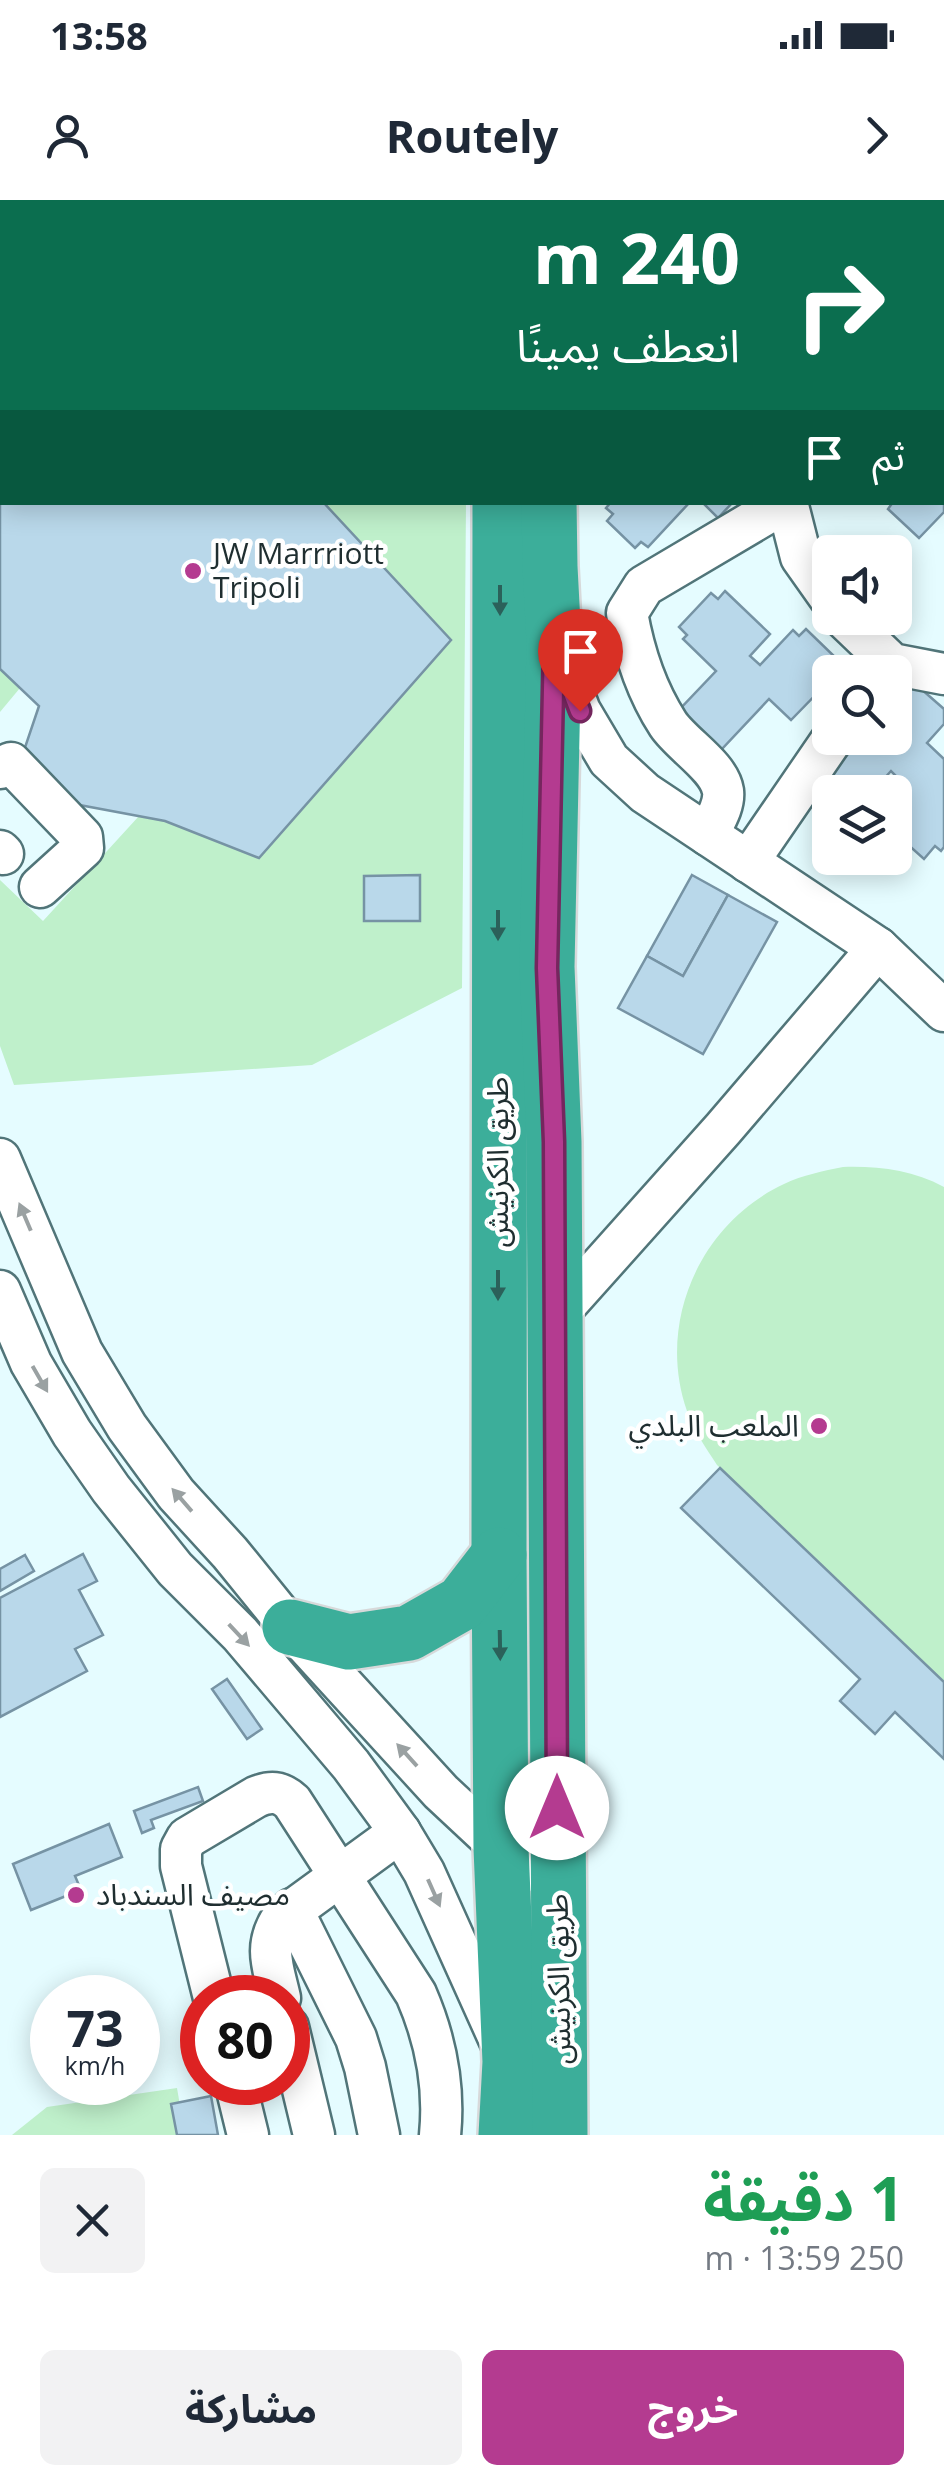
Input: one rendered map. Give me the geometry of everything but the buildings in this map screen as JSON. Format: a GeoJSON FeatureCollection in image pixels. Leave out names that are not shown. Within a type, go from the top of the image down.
{"type":"FeatureCollection","features":[{"type":"Feature","properties":{"kind":"highway","name":"طريق الكرنيش"},"geometry":{"type":"LineString","coordinates":[[500,505],[498,1555],[501,1848],[510,2062],[506,2135]]}},
{"type":"Feature","properties":{"kind":"highway","name":"طريق الكرنيش"},"geometry":{"type":"LineString","coordinates":[[550,505],[554,643],[547,968],[554,1142],[560,2135]]}},
{"type":"Feature","properties":{"kind":"highway"},"geometry":{"type":"LineString","coordinates":[[290,1627],[350,1642],[410,1633],[462,1603],[498,1555]]}},
{"type":"Feature","properties":{"kind":"street"},"geometry":{"type":"LineString","coordinates":[[708,835],[724,801],[722,786],[670,727],[656,702],[633,648],[627,613],[644,586],[781,505]]}},
{"type":"Feature","properties":{"kind":"street"},"geometry":{"type":"LineString","coordinates":[[787,505],[801,557],[812,573]]}},
{"type":"Feature","properties":{"kind":"street"},"geometry":{"type":"LineString","coordinates":[[859,635],[877,655]]}},
{"type":"Feature","properties":{"kind":"street"},"geometry":{"type":"LineString","coordinates":[[554,643],[580,711],[609,760],[644,793],[936,989]]}},
{"type":"Feature","properties":{"kind":"street"},"geometry":{"type":"LineString","coordinates":[[912,671],[944,674]]}},
{"type":"Feature","properties":{"kind":"street"},"geometry":{"type":"LineString","coordinates":[[748,862],[821,755]]}},
{"type":"Feature","properties":{"kind":"street"},"geometry":{"type":"LineString","coordinates":[[0,768],[11,763],[82,838],[83,848],[40,888]]}},
{"type":"Feature","properties":{"kind":"street"},"geometry":{"type":"LineString","coordinates":[[554,1318],[878,948]]}},
{"type":"Feature","properties":{"kind":"street"},"geometry":{"type":"LineString","coordinates":[[0,1159],[82,1352],[136,1441],[176,1494],[440,1792],[501,1848],[557,1884]]}},
{"type":"Feature","properties":{"kind":"street"},"geometry":{"type":"LineString","coordinates":[[0,1291],[31,1364],[72,1434],[122,1502],[175,1569],[240,1634],[351,1765],[400,1832],[424,1872],[510,2062]]}},
{"type":"Feature","properties":{"kind":"street"},"geometry":{"type":"LineString","coordinates":[[197,1592],[230,1554]]}},
{"type":"Feature","properties":{"kind":"street"},"geometry":{"type":"LineString","coordinates":[[208,1975],[180,1849],[188,1838],[256,1797],[266,1792],[278,1793],[292,1802],[416,1994],[439,2067],[440,2135]]}},
{"type":"Feature","properties":{"kind":"street"},"geometry":{"type":"LineString","coordinates":[[275,1975],[271,1940],[282,1918],[400,1832]]}},
{"type":"Feature","properties":{"kind":"street"},"geometry":{"type":"LineString","coordinates":[[292,1909],[356,2038],[366,2067],[378,2135]]}},
{"type":"Feature","properties":{"kind":"street"},"geometry":{"type":"LineString","coordinates":[[241,2105],[248,2135]]}},
{"type":"Feature","properties":{"kind":"street"},"geometry":{"type":"LineString","coordinates":[[306,2105],[314,2135]]}},
{"type":"Feature","properties":{"kind":"green space"},"geometry":{"type":"Polygon","coordinates":[[[323,505],[466,505],[462,988],[312,1065],[14,1085],[0,1046],[0,880],[43,921],[139,816],[165,821],[259,858],[323,505]]]}},
{"type":"Feature","properties":{"kind":"green space"},"geometry":{"type":"Polygon","coordinates":[[[0,669],[20,688],[0,712],[0,669]]]}},
{"type":"Feature","properties":{"kind":"green space","name":"الملعب البلدي"},"geometry":{"type":"Polygon","coordinates":[[[843,1167],[895,1170],[944,1187],[944,1682],[717,1465],[690,1418],[679,1378],[677,1344],[682,1311],[692,1279],[708,1250],[754,1201],[791,1181],[843,1167]]]}},
{"type":"Feature","properties":{"kind":"green space"},"geometry":{"type":"Polygon","coordinates":[[[177,2088],[185,2135],[12,2135],[47,2107],[160,2105],[160,2090],[177,2088]]]}},
{"type":"Feature","properties":{"kind":"place","name":"JW Marrriott Tripoli"},"geometry":{"type":"Point","coordinates":[193,571]}},
{"type":"Feature","properties":{"kind":"place","name":"الملعب البلدي"},"geometry":{"type":"Point","coordinates":[819,1426]}},
{"type":"Feature","properties":{"kind":"place","name":"مصيف السندباد"},"geometry":{"type":"Point","coordinates":[76,1895]}},
{"type":"Feature","properties":{"kind":"route"},"geometry":{"type":"LineString","coordinates":[[557,1808],[554,1142],[547,968],[554,643],[580,711]]}}]}
